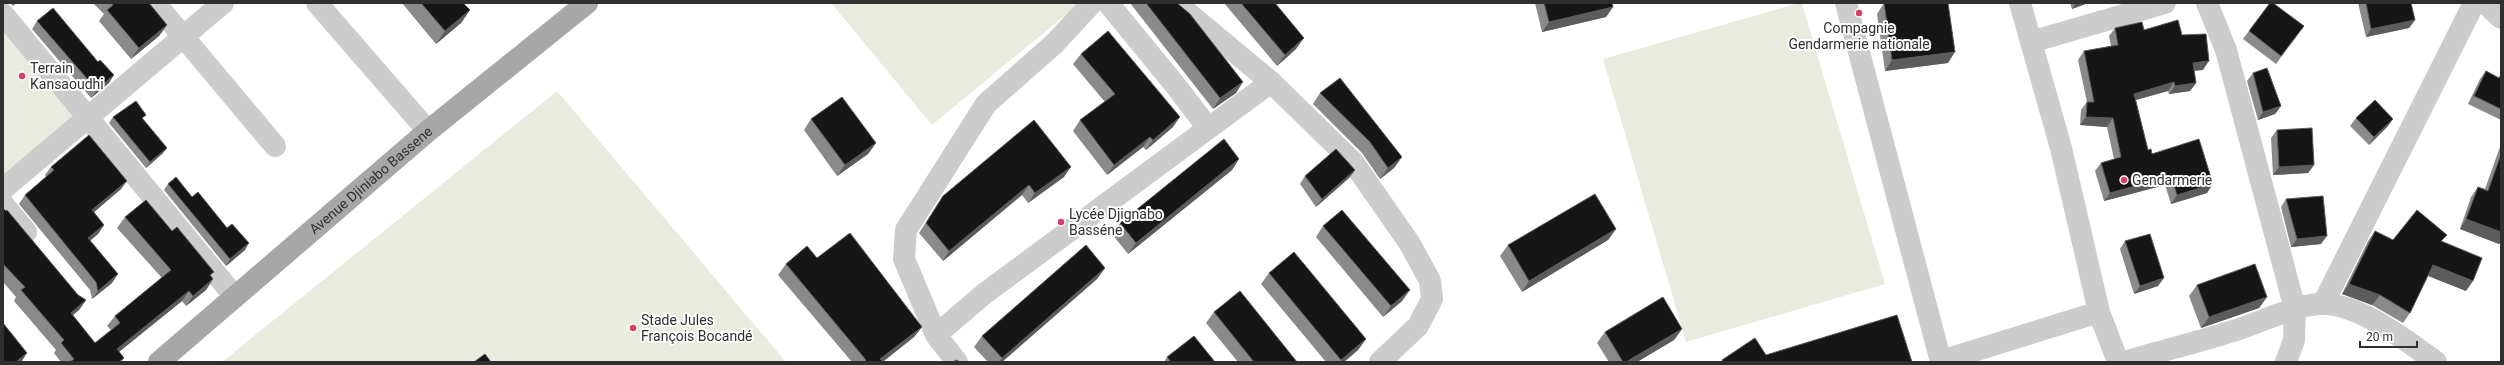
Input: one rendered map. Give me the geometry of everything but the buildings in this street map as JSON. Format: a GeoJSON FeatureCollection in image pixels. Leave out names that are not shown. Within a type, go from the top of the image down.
{"type":"FeatureCollection","features":[{"type":"Feature","properties":{"kind":"main road","name":"Avenue Djiniabo Bassene"},"geometry":{"type":"LineString","coordinates":[[159,362],[428,131],[587,3]]}},
{"type":"Feature","properties":{"kind":"street"},"geometry":{"type":"LineString","coordinates":[[155,3],[275,146]]}},
{"type":"Feature","properties":{"kind":"street"},"geometry":{"type":"LineString","coordinates":[[3,189],[223,3]]}},
{"type":"Feature","properties":{"kind":"street"},"geometry":{"type":"LineString","coordinates":[[317,3],[428,131]]}},
{"type":"Feature","properties":{"kind":"street"},"geometry":{"type":"LineString","coordinates":[[957,362],[936,335],[904,259],[906,230],[986,104],[1054,44],[1092,3]]}},
{"type":"Feature","properties":{"kind":"street"},"geometry":{"type":"LineString","coordinates":[[1108,3],[1176,86],[1208,128]]}},
{"type":"Feature","properties":{"kind":"street"},"geometry":{"type":"LineString","coordinates":[[1176,3],[1271,82],[1353,162],[1410,244],[1430,280],[1432,299],[1418,326],[1380,362]]}},
{"type":"Feature","properties":{"kind":"street"},"geometry":{"type":"LineString","coordinates":[[1846,3],[1941,362],[2099,312]]}},
{"type":"Feature","properties":{"kind":"street"},"geometry":{"type":"LineString","coordinates":[[2020,3],[2061,148],[2099,312],[2118,362]]}},
{"type":"Feature","properties":{"kind":"street"},"geometry":{"type":"LineString","coordinates":[[2032,42],[2165,3]]}},
{"type":"Feature","properties":{"kind":"street"},"geometry":{"type":"LineString","coordinates":[[2207,3],[2226,50],[2295,309],[2294,340],[2286,362]]}},
{"type":"Feature","properties":{"kind":"street"},"geometry":{"type":"LineString","coordinates":[[2323,304],[2474,3]]}},
{"type":"Feature","properties":{"kind":"street"},"geometry":{"type":"LineString","coordinates":[[2485,3],[2501,18]]}},
{"type":"Feature","properties":{"kind":"street"},"geometry":{"type":"LineString","coordinates":[[3,14],[235,297]]}},
{"type":"Feature","properties":{"kind":"street"},"geometry":{"type":"LineString","coordinates":[[936,335],[984,294],[1271,82]]}},
{"type":"Feature","properties":{"kind":"street"},"geometry":{"type":"LineString","coordinates":[[3,204],[36,246]]}},
{"type":"Feature","properties":{"kind":"street"},"geometry":{"type":"LineString","coordinates":[[2124,362],[2236,330],[2295,309],[2323,304],[2348,309],[2374,321],[2436,362]]}},
{"type":"Feature","properties":{"kind":"shaded area"},"geometry":{"type":"Polygon","coordinates":[[[831,3],[1080,3],[932,125],[831,3]]]}},
{"type":"Feature","properties":{"kind":"shaded area"},"geometry":{"type":"Polygon","coordinates":[[[1802,3],[1885,284],[1686,342],[1603,59],[1802,3]]]}},
{"type":"Feature","properties":{"kind":"shaded area","name":"Terrain Kansaoudhi"},"geometry":{"type":"Polygon","coordinates":[[[3,31],[78,121],[3,183],[3,31]]]}},
{"type":"Feature","properties":{"kind":"shaded area"},"geometry":{"type":"Polygon","coordinates":[[[557,91],[786,362],[222,362],[557,91]]]}},
{"type":"Feature","properties":{"kind":"place","name":"Compagnie Gendarmerie nationale"},"geometry":{"type":"Point","coordinates":[1859,13]}},
{"type":"Feature","properties":{"kind":"place","name":"Terrain Kansaoudhi"},"geometry":{"type":"Point","coordinates":[22,76]}},
{"type":"Feature","properties":{"kind":"place","name":"Gendarmerie"},"geometry":{"type":"Point","coordinates":[2124,180]}},
{"type":"Feature","properties":{"kind":"place","name":"Lycée Djignabo Basséne"},"geometry":{"type":"Point","coordinates":[1061,222]}},
{"type":"Feature","properties":{"kind":"place","name":"Stade Jules François Bocandé"},"geometry":{"type":"Point","coordinates":[633,328]}}]}
